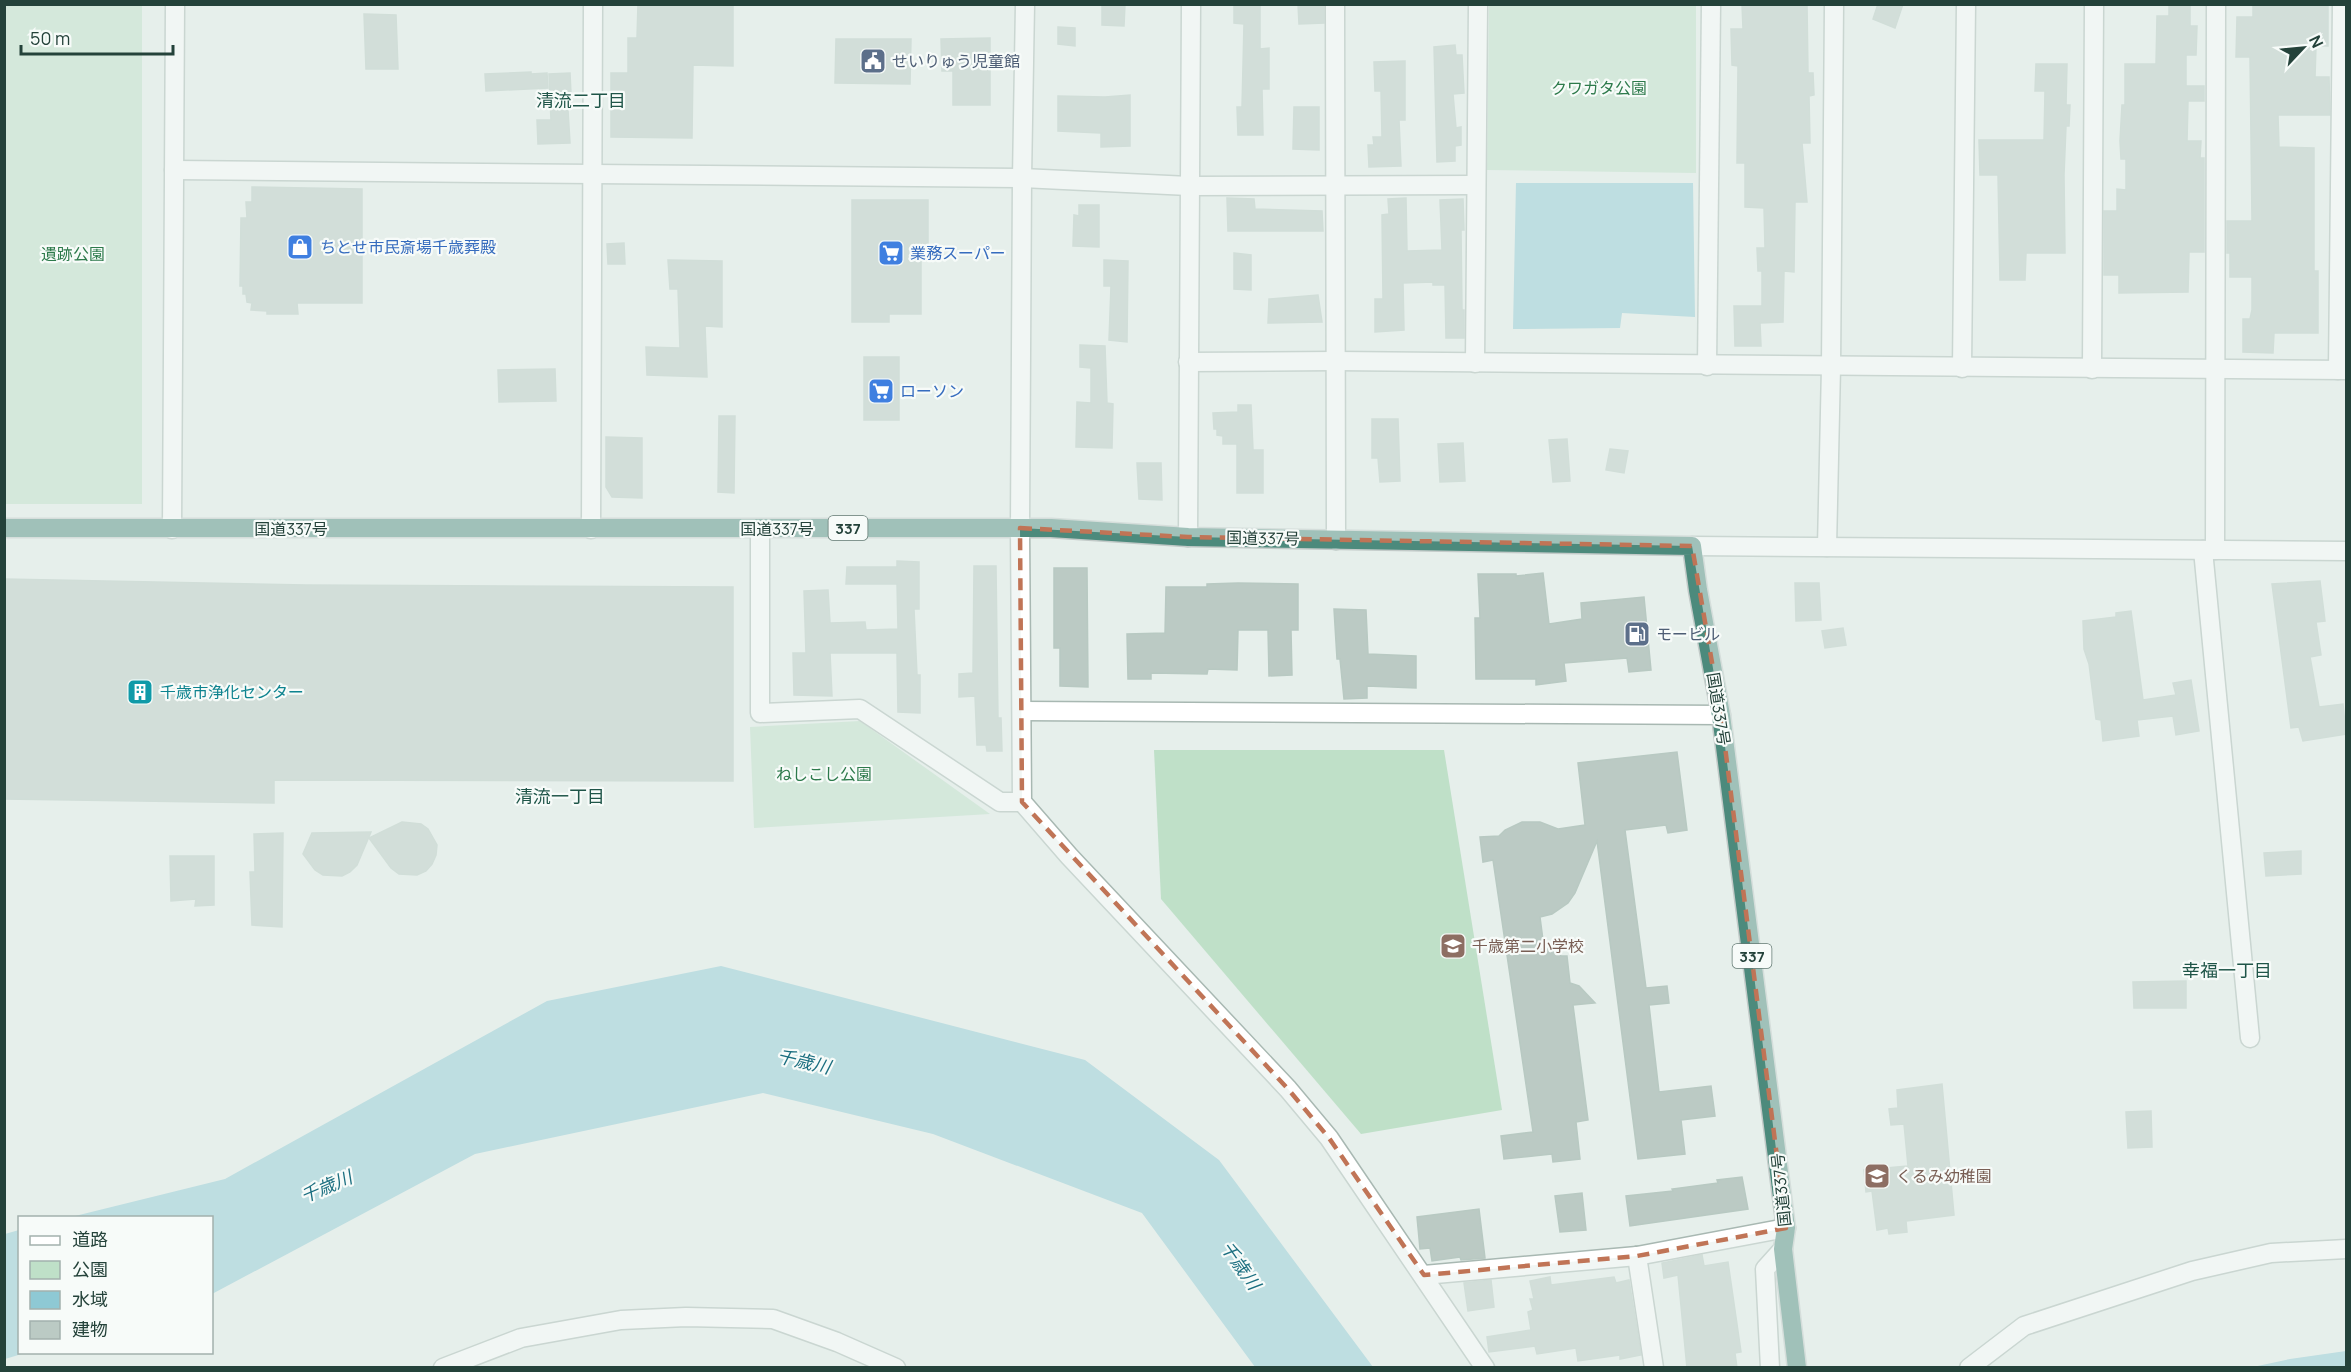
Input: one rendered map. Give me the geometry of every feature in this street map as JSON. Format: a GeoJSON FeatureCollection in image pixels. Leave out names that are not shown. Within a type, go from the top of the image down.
{"type":"FeatureCollection","features":[{"type":"Feature","properties":{"kind":"highway","name":"国道337号"},"geometry":{"type":"LineString","coordinates":[[4,528],[1020,528],[1188,537],[1692,546],[1721,715],[1786,1228],[1783,1250],[1797,1368]]}},
{"type":"Feature","properties":{"kind":"street"},"geometry":{"type":"LineString","coordinates":[[172,529],[175,4]]}},
{"type":"Feature","properties":{"kind":"street"},"geometry":{"type":"LineString","coordinates":[[591,529],[593,4]]}},
{"type":"Feature","properties":{"kind":"street"},"geometry":{"type":"LineString","coordinates":[[1025,4],[1020,528],[1022,802],[1076,864],[1288,1089],[1329,1138],[1485,1368]]}},
{"type":"Feature","properties":{"kind":"street"},"geometry":{"type":"LineString","coordinates":[[1188,537],[1191,4]]}},
{"type":"Feature","properties":{"kind":"street"},"geometry":{"type":"LineString","coordinates":[[1335,4],[1335,540]]}},
{"type":"Feature","properties":{"kind":"street"},"geometry":{"type":"LineString","coordinates":[[1475,363],[1478,4]]}},
{"type":"Feature","properties":{"kind":"street"},"geometry":{"type":"LineString","coordinates":[[1707,366],[1711,4]]}},
{"type":"Feature","properties":{"kind":"street"},"geometry":{"type":"LineString","coordinates":[[1827,547],[1831,367],[1833,4]]}},
{"type":"Feature","properties":{"kind":"street"},"geometry":{"type":"LineString","coordinates":[[1962,368],[1966,4]]}},
{"type":"Feature","properties":{"kind":"street"},"geometry":{"type":"LineString","coordinates":[[2092,369],[2094,4]]}},
{"type":"Feature","properties":{"kind":"street"},"geometry":{"type":"LineString","coordinates":[[2216,4],[2214,369],[2209,550],[2250,1038]]}},
{"type":"Feature","properties":{"kind":"street"},"geometry":{"type":"LineString","coordinates":[[1188,362],[1335,361],[2342,370],[2342,4]]}},
{"type":"Feature","properties":{"kind":"street"},"geometry":{"type":"LineString","coordinates":[[174,170],[1022,178],[1189,186],[1475,185]]}},
{"type":"Feature","properties":{"kind":"street"},"geometry":{"type":"LineString","coordinates":[[760,529],[760,713],[860,710],[1000,802],[1022,802]]}},
{"type":"Feature","properties":{"kind":"street"},"geometry":{"type":"LineString","coordinates":[[1692,546],[2346,551]]}},
{"type":"Feature","properties":{"kind":"street"},"geometry":{"type":"LineString","coordinates":[[1022,711],[1721,715]]}},
{"type":"Feature","properties":{"kind":"street"},"geometry":{"type":"LineString","coordinates":[[1424,1275],[1637,1256],[1786,1228]]}},
{"type":"Feature","properties":{"kind":"street"},"geometry":{"type":"LineString","coordinates":[[1968,1368],[2024,1326],[2192,1271],[2271,1253],[2346,1249]]}},
{"type":"Feature","properties":{"kind":"street"},"geometry":{"type":"LineString","coordinates":[[1770,1368],[1765,1269],[1783,1250]]}},
{"type":"Feature","properties":{"kind":"street"},"geometry":{"type":"LineString","coordinates":[[1637,1256],[1654,1368]]}},
{"type":"Feature","properties":{"kind":"street"},"geometry":{"type":"LineString","coordinates":[[443,1368],[521,1338],[621,1320],[686,1317],[773,1319],[837,1342],[896,1368]]}},
{"type":"Feature","properties":{"kind":"highlighted area"},"geometry":{"type":"Polygon","coordinates":[[[1020,528],[1188,537],[1692,546],[1721,715],[1786,1228],[1637,1256],[1424,1275],[1329,1138],[1288,1089],[1022,802],[1020,528]]]}},
{"type":"Feature","properties":{"kind":"green space","name":"遺跡公園"},"geometry":{"type":"Polygon","coordinates":[[[5,4],[142,5],[142,504],[5,504],[5,4]]]}},
{"type":"Feature","properties":{"kind":"green space","name":"クワガタ公園"},"geometry":{"type":"Polygon","coordinates":[[[1489,5],[1696,5],[1696,173],[1487,170],[1489,5]]]}},
{"type":"Feature","properties":{"kind":"green space","name":"ねしこし公園"},"geometry":{"type":"Polygon","coordinates":[[[860,721],[990,814],[754,828],[750,727],[860,721]]]}},
{"type":"Feature","properties":{"kind":"green space"},"geometry":{"type":"Polygon","coordinates":[[[1154,750],[1444,750],[1502,1110],[1361,1134],[1161,899],[1154,750]]]}},
{"type":"Feature","properties":{"kind":"water"},"geometry":{"type":"Polygon","coordinates":[[[1516,183],[1693,183],[1695,317],[1622,313],[1620,328],[1513,329],[1516,183]]]}},
{"type":"Feature","properties":{"kind":"water","name":"千歳川"},"geometry":{"type":"Polygon","coordinates":[[[721,966],[1085,1060],[1219,1160],[1373,1367],[1255,1367],[1142,1213],[933,1134],[763,1093],[475,1154],[213,1293],[213,1216],[75,1216],[225,1179],[547,1001],[721,966]]]}},
{"type":"Feature","properties":{"kind":"water"},"geometry":{"type":"Polygon","coordinates":[[[18,1230],[18,1354],[22,1354],[5,1359],[5,1234],[18,1230]]]}},
{"type":"Feature","properties":{"kind":"water"},"geometry":{"type":"Polygon","coordinates":[[[2346,1351],[2346,1367],[2253,1367],[2290,1359],[2346,1351]]]}},
{"type":"Feature","properties":{"kind":"building"},"geometry":{"type":"Polygon","coordinates":[[[638,4],[733,4],[733,66],[693,65],[692,138],[611,137],[611,73],[628,73],[628,38],[637,38],[638,4]]]}},
{"type":"Feature","properties":{"kind":"building"},"geometry":{"type":"Polygon","coordinates":[[[1102,4],[1125,4],[1124,26],[1102,25],[1102,4]]]}},
{"type":"Feature","properties":{"kind":"building"},"geometry":{"type":"Polygon","coordinates":[[[1234,4],[1260,4],[1260,49],[1269,48],[1269,89],[1262,89],[1263,135],[1238,135],[1237,107],[1242,107],[1244,24],[1234,23],[1234,4]]]}},
{"type":"Feature","properties":{"kind":"building"},"geometry":{"type":"Polygon","coordinates":[[[1298,4],[1324,4],[1324,23],[1299,24],[1298,4]]]}},
{"type":"Feature","properties":{"kind":"building"},"geometry":{"type":"Polygon","coordinates":[[[1742,4],[1807,4],[1808,73],[1813,73],[1814,95],[1809,96],[1810,143],[1802,143],[1807,202],[1795,202],[1794,272],[1784,271],[1783,322],[1760,323],[1761,346],[1735,346],[1734,306],[1762,306],[1762,271],[1758,271],[1757,248],[1765,248],[1764,208],[1745,207],[1745,163],[1737,163],[1738,66],[1732,65],[1731,29],[1743,29],[1742,4]]]}},
{"type":"Feature","properties":{"kind":"building"},"geometry":{"type":"Polygon","coordinates":[[[1878,4],[1903,4],[1895,28],[1873,19],[1878,4]]]}},
{"type":"Feature","properties":{"kind":"building"},"geometry":{"type":"Polygon","coordinates":[[[2169,4],[2190,4],[2190,26],[2197,26],[2196,55],[2186,55],[2186,86],[2204,86],[2204,101],[2188,101],[2187,141],[2201,141],[2200,158],[2204,158],[2204,252],[2189,252],[2188,292],[2119,293],[2119,275],[2104,275],[2104,211],[2117,211],[2117,189],[2126,190],[2126,159],[2121,159],[2120,141],[2122,105],[2125,105],[2125,64],[2156,64],[2157,16],[2169,16],[2169,4]]]}},
{"type":"Feature","properties":{"kind":"building"},"geometry":{"type":"Polygon","coordinates":[[[2253,4],[2328,4],[2328,46],[2316,46],[2315,77],[2329,77],[2330,115],[2278,115],[2279,147],[2314,148],[2314,271],[2318,271],[2318,333],[2274,333],[2273,353],[2243,352],[2243,319],[2250,319],[2252,310],[2252,277],[2230,277],[2230,253],[2227,253],[2227,221],[2252,221],[2250,57],[2236,57],[2237,17],[2253,17],[2253,4]]]}},
{"type":"Feature","properties":{"kind":"building"},"geometry":{"type":"Polygon","coordinates":[[[364,14],[396,15],[398,69],[366,69],[364,14]]]}},
{"type":"Feature","properties":{"kind":"building"},"geometry":{"type":"Polygon","coordinates":[[[1058,27],[1075,28],[1075,46],[1058,44],[1058,27]]]}},
{"type":"Feature","properties":{"kind":"building"},"geometry":{"type":"Polygon","coordinates":[[[990,38],[990,105],[953,105],[953,71],[942,71],[941,39],[990,38]]]}},
{"type":"Feature","properties":{"kind":"building","name":"せいりゅう児童館"},"geometry":{"type":"Polygon","coordinates":[[[836,39],[911,39],[910,84],[835,83],[836,39]]]}},
{"type":"Feature","properties":{"kind":"building"},"geometry":{"type":"Polygon","coordinates":[[[1455,45],[1456,55],[1462,55],[1464,93],[1453,94],[1456,128],[1461,127],[1461,145],[1455,146],[1455,161],[1437,162],[1434,47],[1455,45]]]}},
{"type":"Feature","properties":{"kind":"building"},"geometry":{"type":"Polygon","coordinates":[[[1405,61],[1405,120],[1399,120],[1401,166],[1369,167],[1368,145],[1374,145],[1373,137],[1382,137],[1381,91],[1375,91],[1374,62],[1405,61]]]}},
{"type":"Feature","properties":{"kind":"building"},"geometry":{"type":"Polygon","coordinates":[[[2036,64],[2067,64],[2066,105],[2070,105],[2069,126],[2066,126],[2064,175],[2065,253],[2026,253],[2025,280],[2000,280],[1998,175],[1980,175],[1979,140],[2044,140],[2045,91],[2035,91],[2036,64]]]}},
{"type":"Feature","properties":{"kind":"building"},"geometry":{"type":"Polygon","coordinates":[[[531,72],[531,74],[547,73],[548,88],[486,91],[485,74],[531,72]]]}},
{"type":"Feature","properties":{"kind":"building"},"geometry":{"type":"Polygon","coordinates":[[[570,73],[571,94],[567,94],[570,143],[538,144],[537,120],[551,120],[549,74],[570,73]]]}},
{"type":"Feature","properties":{"kind":"building"},"geometry":{"type":"Polygon","coordinates":[[[1130,95],[1130,146],[1101,147],[1101,133],[1058,131],[1058,96],[1130,95]]]}},
{"type":"Feature","properties":{"kind":"building"},"geometry":{"type":"Polygon","coordinates":[[[1294,107],[1319,107],[1319,150],[1293,149],[1294,107]]]}},
{"type":"Feature","properties":{"kind":"building"},"geometry":{"type":"Polygon","coordinates":[[[252,187],[362,189],[362,303],[297,303],[298,314],[267,314],[267,311],[251,310],[252,303],[247,302],[246,294],[243,294],[243,286],[240,286],[241,218],[247,218],[246,202],[252,202],[252,187]]]}},
{"type":"Feature","properties":{"kind":"building"},"geometry":{"type":"Polygon","coordinates":[[[1227,198],[1254,199],[1255,209],[1322,211],[1323,231],[1228,231],[1227,198]]]}},
{"type":"Feature","properties":{"kind":"building"},"geometry":{"type":"Polygon","coordinates":[[[1406,198],[1407,251],[1442,250],[1440,200],[1463,199],[1464,230],[1461,230],[1464,338],[1446,338],[1445,285],[1433,285],[1433,282],[1403,283],[1404,330],[1375,332],[1375,299],[1383,299],[1382,215],[1389,214],[1388,199],[1406,198]]]}},
{"type":"Feature","properties":{"kind":"building"},"geometry":{"type":"Polygon","coordinates":[[[852,200],[928,200],[928,251],[921,250],[921,314],[889,314],[889,322],[852,322],[852,200]]]}},
{"type":"Feature","properties":{"kind":"building"},"geometry":{"type":"Polygon","coordinates":[[[1079,205],[1099,205],[1099,247],[1073,246],[1074,215],[1079,216],[1079,205]]]}},
{"type":"Feature","properties":{"kind":"building"},"geometry":{"type":"Polygon","coordinates":[[[624,243],[625,264],[608,264],[607,244],[624,243]]]}},
{"type":"Feature","properties":{"kind":"building"},"geometry":{"type":"Polygon","coordinates":[[[1234,253],[1251,255],[1251,290],[1234,289],[1234,253]]]}},
{"type":"Feature","properties":{"kind":"building"},"geometry":{"type":"Polygon","coordinates":[[[668,260],[722,261],[722,327],[705,326],[707,377],[647,375],[646,347],[680,348],[678,289],[670,289],[668,260]]]}},
{"type":"Feature","properties":{"kind":"building"},"geometry":{"type":"Polygon","coordinates":[[[1104,260],[1128,261],[1127,342],[1109,340],[1111,286],[1104,286],[1104,260]]]}},
{"type":"Feature","properties":{"kind":"building"},"geometry":{"type":"Polygon","coordinates":[[[1318,295],[1322,322],[1268,323],[1269,299],[1318,295]]]}},
{"type":"Feature","properties":{"kind":"building"},"geometry":{"type":"Polygon","coordinates":[[[1080,345],[1105,346],[1107,403],[1113,404],[1112,448],[1076,447],[1077,402],[1091,403],[1091,368],[1080,367],[1080,345]]]}},
{"type":"Feature","properties":{"kind":"building"},"geometry":{"type":"Polygon","coordinates":[[[864,357],[899,357],[899,420],[864,420],[864,357]]]}},
{"type":"Feature","properties":{"kind":"building"},"geometry":{"type":"Polygon","coordinates":[[[555,369],[556,401],[499,402],[498,370],[555,369]]]}},
{"type":"Feature","properties":{"kind":"building"},"geometry":{"type":"Polygon","coordinates":[[[1238,405],[1251,405],[1253,450],[1263,450],[1263,493],[1237,493],[1237,444],[1223,444],[1223,436],[1217,435],[1217,429],[1214,429],[1213,413],[1238,412],[1238,405]]]}},
{"type":"Feature","properties":{"kind":"building"},"geometry":{"type":"Polygon","coordinates":[[[719,416],[735,416],[734,493],[718,492],[719,416]]]}},
{"type":"Feature","properties":{"kind":"building"},"geometry":{"type":"Polygon","coordinates":[[[1372,419],[1398,419],[1400,481],[1380,482],[1378,458],[1372,458],[1372,419]]]}},
{"type":"Feature","properties":{"kind":"building"},"geometry":{"type":"Polygon","coordinates":[[[606,437],[642,438],[642,498],[612,497],[606,487],[606,437]]]}},
{"type":"Feature","properties":{"kind":"building"},"geometry":{"type":"Polygon","coordinates":[[[1567,439],[1570,481],[1553,482],[1549,440],[1567,439]]]}},
{"type":"Feature","properties":{"kind":"building"},"geometry":{"type":"Polygon","coordinates":[[[1463,443],[1465,481],[1440,482],[1438,444],[1463,443]]]}},
{"type":"Feature","properties":{"kind":"building"},"geometry":{"type":"Polygon","coordinates":[[[1610,449],[1628,451],[1624,473],[1606,470],[1610,449]]]}},
{"type":"Feature","properties":{"kind":"building"},"geometry":{"type":"Polygon","coordinates":[[[1137,463],[1161,463],[1162,500],[1139,499],[1137,463]]]}},
{"type":"Feature","properties":{"kind":"building"},"geometry":{"type":"Polygon","coordinates":[[[897,561],[919,562],[919,609],[914,609],[917,675],[920,675],[920,713],[898,712],[897,653],[830,653],[832,696],[794,695],[793,653],[806,653],[804,591],[828,590],[830,623],[865,622],[866,630],[898,629],[897,584],[846,584],[847,567],[897,567],[897,561]]]}},
{"type":"Feature","properties":{"kind":"building"},"geometry":{"type":"Polygon","coordinates":[[[974,566],[996,566],[998,718],[1001,718],[1002,751],[987,751],[986,745],[977,745],[975,696],[959,697],[959,674],[973,673],[974,566]]]}},
{"type":"Feature","properties":{"kind":"building"},"geometry":{"type":"Polygon","coordinates":[[[1054,568],[1087,568],[1088,687],[1060,686],[1060,648],[1054,648],[1054,568]]]}},
{"type":"Feature","properties":{"kind":"building"},"geometry":{"type":"Polygon","coordinates":[[[1543,573],[1549,624],[1582,619],[1581,603],[1644,597],[1651,670],[1629,672],[1627,658],[1564,663],[1566,681],[1536,685],[1536,679],[1476,679],[1475,618],[1480,618],[1478,574],[1516,574],[1516,576],[1543,573]]]}},
{"type":"Feature","properties":{"kind":"building"},"geometry":{"type":"Polygon","coordinates":[[[4,579],[306,585],[733,587],[733,781],[274,780],[274,803],[4,799],[4,579]]]}},
{"type":"Feature","properties":{"kind":"building"},"geometry":{"type":"Polygon","coordinates":[[[2320,581],[2325,621],[2316,622],[2321,655],[2310,657],[2319,707],[2343,704],[2346,734],[2303,741],[2299,727],[2291,728],[2272,584],[2320,581]]]}},
{"type":"Feature","properties":{"kind":"building"},"geometry":{"type":"Polygon","coordinates":[[[1795,583],[1819,583],[1821,620],[1796,621],[1795,583]]]}},
{"type":"Feature","properties":{"kind":"building"},"geometry":{"type":"Polygon","coordinates":[[[1207,584],[1298,584],[1298,630],[1291,630],[1292,675],[1269,676],[1268,630],[1238,630],[1237,670],[1208,669],[1207,674],[1151,673],[1151,679],[1128,679],[1127,634],[1165,633],[1166,587],[1207,587],[1207,584]]]}},
{"type":"Feature","properties":{"kind":"building"},"geometry":{"type":"Polygon","coordinates":[[[1334,609],[1366,610],[1368,654],[1416,656],[1416,688],[1367,686],[1367,698],[1344,699],[1340,659],[1337,659],[1334,609]]]}},
{"type":"Feature","properties":{"kind":"building"},"geometry":{"type":"Polygon","coordinates":[[[2131,611],[2143,700],[2176,695],[2173,683],[2191,680],[2199,731],[2176,735],[2173,716],[2137,720],[2139,736],[2103,741],[2101,720],[2096,719],[2089,664],[2084,649],[2083,621],[2116,617],[2116,613],[2131,611]]]}},
{"type":"Feature","properties":{"kind":"building"},"geometry":{"type":"Polygon","coordinates":[[[1843,628],[1846,645],[1825,648],[1822,631],[1843,628]]]}},
{"type":"Feature","properties":{"kind":"building"},"geometry":{"type":"Polygon","coordinates":[[[1677,752],[1687,830],[1668,833],[1666,825],[1625,830],[1646,988],[1667,986],[1669,1003],[1649,1005],[1659,1092],[1711,1086],[1715,1116],[1681,1120],[1685,1154],[1638,1159],[1597,841],[1575,893],[1568,903],[1552,914],[1540,917],[1543,940],[1556,948],[1561,956],[1567,956],[1570,983],[1579,986],[1595,1003],[1573,1005],[1588,1120],[1576,1122],[1580,1159],[1553,1162],[1552,1154],[1504,1159],[1501,1136],[1533,1132],[1493,860],[1483,862],[1480,837],[1499,836],[1505,830],[1522,822],[1540,822],[1558,829],[1585,825],[1578,763],[1677,752]]]}},
{"type":"Feature","properties":{"kind":"building"},"geometry":{"type":"Polygon","coordinates":[[[402,822],[421,824],[428,829],[437,845],[432,864],[426,871],[417,875],[399,874],[391,868],[369,838],[402,822]]]}},
{"type":"Feature","properties":{"kind":"building"},"geometry":{"type":"Polygon","coordinates":[[[371,832],[357,865],[342,876],[323,875],[315,870],[303,854],[312,833],[371,832]]]}},
{"type":"Feature","properties":{"kind":"building"},"geometry":{"type":"Polygon","coordinates":[[[283,833],[282,927],[252,925],[250,872],[255,872],[254,834],[283,833]]]}},
{"type":"Feature","properties":{"kind":"building"},"geometry":{"type":"Polygon","coordinates":[[[2301,851],[2301,874],[2266,876],[2264,853],[2301,851]]]}},
{"type":"Feature","properties":{"kind":"building"},"geometry":{"type":"Polygon","coordinates":[[[170,856],[214,856],[214,905],[195,906],[196,899],[171,901],[170,856]]]}},
{"type":"Feature","properties":{"kind":"building"},"geometry":{"type":"Polygon","coordinates":[[[2186,981],[2186,1008],[2134,1008],[2133,982],[2186,981]]]}},
{"type":"Feature","properties":{"kind":"building"},"geometry":{"type":"Polygon","coordinates":[[[1942,1084],[1954,1215],[1906,1221],[1907,1232],[1889,1234],[1888,1228],[1877,1230],[1872,1191],[1866,1192],[1864,1170],[1908,1166],[1904,1124],[1891,1125],[1889,1109],[1898,1108],[1897,1090],[1942,1084]]]}},
{"type":"Feature","properties":{"kind":"building"},"geometry":{"type":"Polygon","coordinates":[[[2151,1111],[2152,1147],[2128,1148],[2126,1112],[2151,1111]]]}},
{"type":"Feature","properties":{"kind":"building"},"geometry":{"type":"Polygon","coordinates":[[[1742,1177],[1748,1209],[1630,1226],[1626,1196],[1673,1191],[1672,1189],[1718,1183],[1717,1180],[1742,1177]]]}},
{"type":"Feature","properties":{"kind":"building"},"geometry":{"type":"Polygon","coordinates":[[[1582,1193],[1586,1230],[1560,1232],[1555,1196],[1582,1193]]]}},
{"type":"Feature","properties":{"kind":"building"},"geometry":{"type":"Polygon","coordinates":[[[1479,1209],[1485,1258],[1461,1260],[1460,1257],[1432,1261],[1430,1248],[1420,1249],[1417,1217],[1479,1209]]]}},
{"type":"Feature","properties":{"kind":"building"},"geometry":{"type":"Polygon","coordinates":[[[1702,1255],[1704,1266],[1728,1262],[1741,1352],[1735,1353],[1737,1368],[1687,1368],[1678,1275],[1664,1278],[1662,1263],[1702,1255]]]}},
{"type":"Feature","properties":{"kind":"building"},"geometry":{"type":"Polygon","coordinates":[[[1550,1277],[1551,1285],[1614,1277],[1616,1283],[1629,1280],[1641,1355],[1620,1359],[1620,1355],[1578,1361],[1576,1348],[1537,1354],[1535,1346],[1489,1352],[1487,1337],[1531,1330],[1528,1312],[1533,1310],[1530,1299],[1534,1299],[1530,1281],[1550,1277]]]}},
{"type":"Feature","properties":{"kind":"building"},"geometry":{"type":"Polygon","coordinates":[[[1491,1280],[1494,1307],[1468,1311],[1464,1283],[1491,1280]]]}},
{"type":"Feature","properties":{"kind":"place","name":"せいりゅう児童館"},"geometry":{"type":"Point","coordinates":[873,61]}},
{"type":"Feature","properties":{"kind":"place","name":"ちとせ市民斎場千歳葬殿"},"geometry":{"type":"Point","coordinates":[300,247]}},
{"type":"Feature","properties":{"kind":"place","name":"業務スーパー"},"geometry":{"type":"Point","coordinates":[891,253]}},
{"type":"Feature","properties":{"kind":"place","name":"ローソン"},"geometry":{"type":"Point","coordinates":[881,391]}},
{"type":"Feature","properties":{"kind":"place","name":"モービル"},"geometry":{"type":"Point","coordinates":[1637,634]}},
{"type":"Feature","properties":{"kind":"place","name":"千歳市浄化センター"},"geometry":{"type":"Point","coordinates":[140,692]}},
{"type":"Feature","properties":{"kind":"place","name":"千歳第二小学校"},"geometry":{"type":"Point","coordinates":[1453,946]}},
{"type":"Feature","properties":{"kind":"place","name":"くるみ幼稚園"},"geometry":{"type":"Point","coordinates":[1877,1176]}},
{"type":"Feature","properties":{"kind":"district","name":"清流二丁目"},"geometry":{"type":"Point","coordinates":[581,100]}},
{"type":"Feature","properties":{"kind":"district","name":"清流一丁目"},"geometry":{"type":"Point","coordinates":[560,796]}},
{"type":"Feature","properties":{"kind":"district","name":"幸福一丁目"},"geometry":{"type":"Point","coordinates":[2227,970]}}]}
